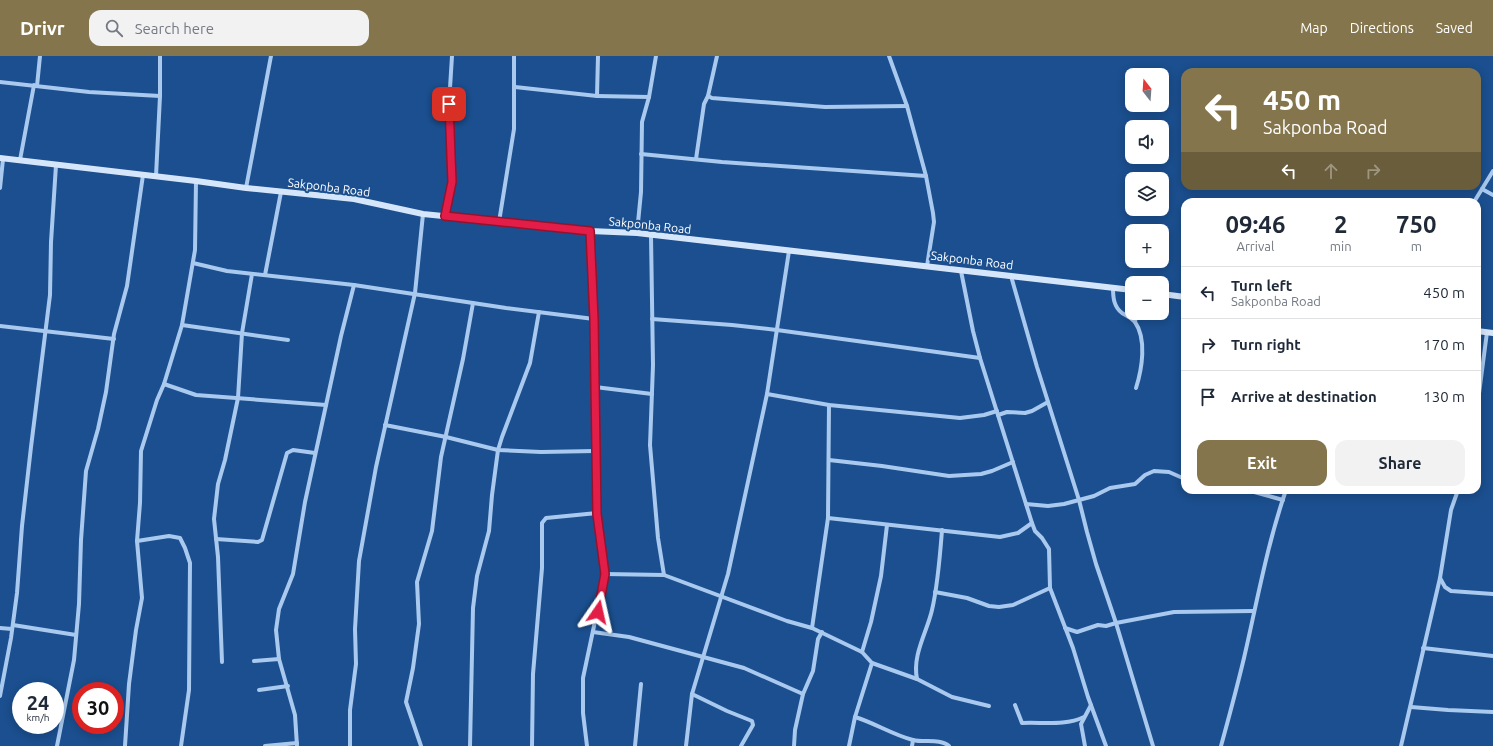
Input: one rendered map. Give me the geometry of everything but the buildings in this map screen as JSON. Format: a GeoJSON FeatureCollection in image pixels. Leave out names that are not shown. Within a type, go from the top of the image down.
{"type":"FeatureCollection","features":[{"type":"Feature","properties":{"kind":"main road","name":"Sakponba Road"},"geometry":{"type":"LineString","coordinates":[[2,158],[143,174],[246,188],[354,199],[423,214],[590,231],[637,233],[651,236],[1125,289]]}},
{"type":"Feature","properties":{"kind":"main road"},"geometry":{"type":"LineString","coordinates":[[1169,295],[1181,296]]}},
{"type":"Feature","properties":{"kind":"street"},"geometry":{"type":"LineString","coordinates":[[20,160],[36,86],[40,56]]}},
{"type":"Feature","properties":{"kind":"street"},"geometry":{"type":"LineString","coordinates":[[156,176],[160,96],[160,56]]}},
{"type":"Feature","properties":{"kind":"street"},"geometry":{"type":"LineString","coordinates":[[246,188],[271,56]]}},
{"type":"Feature","properties":{"kind":"street"},"geometry":{"type":"LineString","coordinates":[[445,216],[452,182],[449,104],[452,56]]}},
{"type":"Feature","properties":{"kind":"street"},"geometry":{"type":"LineString","coordinates":[[499,222],[514,130],[514,56]]}},
{"type":"Feature","properties":{"kind":"street"},"geometry":{"type":"LineString","coordinates":[[597,96],[598,56]]}},
{"type":"Feature","properties":{"kind":"street"},"geometry":{"type":"LineString","coordinates":[[637,233],[641,192],[642,122],[649,97],[656,56]]}},
{"type":"Feature","properties":{"kind":"street"},"geometry":{"type":"LineString","coordinates":[[696,159],[704,104],[708,96],[717,56]]}},
{"type":"Feature","properties":{"kind":"street"},"geometry":{"type":"LineString","coordinates":[[889,56],[907,106],[926,176],[933,213],[934,222],[927,266]]}},
{"type":"Feature","properties":{"kind":"street"},"geometry":{"type":"LineString","coordinates":[[0,82],[89,92],[160,96]]}},
{"type":"Feature","properties":{"kind":"street"},"geometry":{"type":"LineString","coordinates":[[515,88],[597,96],[649,97]]}},
{"type":"Feature","properties":{"kind":"street"},"geometry":{"type":"LineString","coordinates":[[708,96],[716,99],[825,107],[907,106]]}},
{"type":"Feature","properties":{"kind":"street"},"geometry":{"type":"LineString","coordinates":[[641,154],[926,176]]}},
{"type":"Feature","properties":{"kind":"street"},"geometry":{"type":"LineString","coordinates":[[0,188],[2,158]]}},
{"type":"Feature","properties":{"kind":"street"},"geometry":{"type":"LineString","coordinates":[[0,696],[17,593],[22,526],[50,295],[51,242],[56,165]]}},
{"type":"Feature","properties":{"kind":"street"},"geometry":{"type":"LineString","coordinates":[[1476,198],[1493,171]]}},
{"type":"Feature","properties":{"kind":"street"},"geometry":{"type":"LineString","coordinates":[[57,746],[74,660],[79,604],[81,540],[86,471],[98,429],[106,392],[114,339],[127,286],[143,174]]}},
{"type":"Feature","properties":{"kind":"street"},"geometry":{"type":"LineString","coordinates":[[125,746],[129,684],[142,598],[137,541],[140,502],[141,451],[182,325],[195,250],[196,181]]}},
{"type":"Feature","properties":{"kind":"street"},"geometry":{"type":"LineString","coordinates":[[1482,189],[1493,195]]}},
{"type":"Feature","properties":{"kind":"street"},"geometry":{"type":"LineString","coordinates":[[265,275],[281,192]]}},
{"type":"Feature","properties":{"kind":"street"},"geometry":{"type":"LineString","coordinates":[[350,746],[350,710],[356,664],[355,628],[360,562],[376,467],[415,293],[423,214]]}},
{"type":"Feature","properties":{"kind":"street"},"geometry":{"type":"LineString","coordinates":[[587,746],[583,714],[583,678],[605,574],[597,514],[594,319],[590,231]]}},
{"type":"Feature","properties":{"kind":"street"},"geometry":{"type":"LineString","coordinates":[[651,236],[652,394],[650,446],[658,538],[664,575]]}},
{"type":"Feature","properties":{"kind":"street"},"geometry":{"type":"LineString","coordinates":[[686,746],[692,694],[728,574],[767,394],[789,251]]}},
{"type":"Feature","properties":{"kind":"street"},"geometry":{"type":"LineString","coordinates":[[193,263],[228,271],[354,285],[594,319]]}},
{"type":"Feature","properties":{"kind":"street"},"geometry":{"type":"LineString","coordinates":[[961,271],[980,358],[1012,462],[1032,524],[1035,531],[1042,538],[1049,549],[1050,588],[1073,648],[1106,746]]}},
{"type":"Feature","properties":{"kind":"street"},"geometry":{"type":"LineString","coordinates":[[222,662],[214,519],[218,484],[238,398],[242,334],[252,274]]}},
{"type":"Feature","properties":{"kind":"street"},"geometry":{"type":"LineString","coordinates":[[1011,276],[1079,500],[1086,532],[1116,623],[1153,746]]}},
{"type":"Feature","properties":{"kind":"street"},"geometry":{"type":"LineString","coordinates":[[265,746],[297,744],[295,715],[279,658],[276,630],[279,609],[293,574],[305,502],[354,285]]}},
{"type":"Feature","properties":{"kind":"street"},"geometry":{"type":"LineString","coordinates":[[1114,288],[1113,296],[1115,304],[1122,312],[1135,322],[1142,348],[1142,366],[1136,388]]}},
{"type":"Feature","properties":{"kind":"street"},"geometry":{"type":"LineString","coordinates":[[421,746],[406,702],[413,668],[419,624],[417,582],[432,531],[441,457],[463,359],[473,302]]}},
{"type":"Feature","properties":{"kind":"street"},"geometry":{"type":"LineString","coordinates":[[470,746],[474,608],[477,576],[489,531],[498,450],[530,363],[539,312]]}},
{"type":"Feature","properties":{"kind":"street"},"geometry":{"type":"LineString","coordinates":[[652,319],[732,324],[980,358]]}},
{"type":"Feature","properties":{"kind":"street"},"geometry":{"type":"LineString","coordinates":[[182,325],[288,340]]}},
{"type":"Feature","properties":{"kind":"street"},"geometry":{"type":"LineString","coordinates":[[0,326],[114,339]]}},
{"type":"Feature","properties":{"kind":"street"},"geometry":{"type":"LineString","coordinates":[[1481,385],[1490,332]]}},
{"type":"Feature","properties":{"kind":"street"},"geometry":{"type":"LineString","coordinates":[[164,384],[196,395],[326,405]]}},
{"type":"Feature","properties":{"kind":"street"},"geometry":{"type":"LineString","coordinates":[[595,387],[652,394]]}},
{"type":"Feature","properties":{"kind":"street"},"geometry":{"type":"LineString","coordinates":[[767,394],[829,405],[960,418],[1008,412],[1025,413],[1032,411],[1048,402]]}},
{"type":"Feature","properties":{"kind":"street"},"geometry":{"type":"LineString","coordinates":[[812,628],[828,518],[829,405]]}},
{"type":"Feature","properties":{"kind":"street"},"geometry":{"type":"LineString","coordinates":[[385,425],[446,437],[498,450],[541,452],[595,451]]}},
{"type":"Feature","properties":{"kind":"street"},"geometry":{"type":"LineString","coordinates":[[216,539],[258,542],[262,540],[287,453],[294,450],[316,453]]}},
{"type":"Feature","properties":{"kind":"street"},"geometry":{"type":"LineString","coordinates":[[829,460],[949,476],[992,472],[1012,462]]}},
{"type":"Feature","properties":{"kind":"street"},"geometry":{"type":"LineString","coordinates":[[1026,504],[1048,506],[1079,500],[1094,496],[1110,488],[1135,484],[1145,475],[1154,471],[1169,472],[1181,477]]}},
{"type":"Feature","properties":{"kind":"street"},"geometry":{"type":"LineString","coordinates":[[1261,494],[1283,500]]}},
{"type":"Feature","properties":{"kind":"street"},"geometry":{"type":"LineString","coordinates":[[1221,746],[1244,658],[1254,610],[1285,494]]}},
{"type":"Feature","properties":{"kind":"street"},"geometry":{"type":"LineString","coordinates":[[1401,746],[1440,578],[1452,510],[1457,494]]}},
{"type":"Feature","properties":{"kind":"street"},"geometry":{"type":"LineString","coordinates":[[532,746],[533,674],[542,568],[542,523],[546,518],[597,514]]}},
{"type":"Feature","properties":{"kind":"street"},"geometry":{"type":"LineString","coordinates":[[828,518],[1000,537],[1018,533],[1032,524]]}},
{"type":"Feature","properties":{"kind":"street"},"geometry":{"type":"LineString","coordinates":[[862,652],[871,622],[881,576],[887,525]]}},
{"type":"Feature","properties":{"kind":"street"},"geometry":{"type":"LineString","coordinates":[[917,679],[916,665],[919,649],[932,610],[942,530]]}},
{"type":"Feature","properties":{"kind":"street"},"geometry":{"type":"LineString","coordinates":[[137,541],[169,536],[180,538],[190,563],[189,690],[181,746]]}},
{"type":"Feature","properties":{"kind":"street"},"geometry":{"type":"LineString","coordinates":[[605,574],[664,575],[787,621],[822,632],[862,652],[872,663],[917,679],[952,697],[989,706]]}},
{"type":"Feature","properties":{"kind":"street"},"geometry":{"type":"LineString","coordinates":[[1440,578],[1445,587],[1451,591],[1493,594]]}},
{"type":"Feature","properties":{"kind":"street"},"geometry":{"type":"LineString","coordinates":[[935,592],[967,598],[999,608],[1013,605],[1050,588]]}},
{"type":"Feature","properties":{"kind":"street"},"geometry":{"type":"LineString","coordinates":[[1065,628],[1077,632],[1098,625],[1106,626],[1174,612],[1254,610]]}},
{"type":"Feature","properties":{"kind":"street"},"geometry":{"type":"LineString","coordinates":[[0,628],[12,627],[76,635]]}},
{"type":"Feature","properties":{"kind":"street"},"geometry":{"type":"LineString","coordinates":[[593,632],[628,637],[744,668],[803,694]]}},
{"type":"Feature","properties":{"kind":"street"},"geometry":{"type":"LineString","coordinates":[[794,746],[795,730],[803,694],[813,670],[818,639],[822,632]]}},
{"type":"Feature","properties":{"kind":"street"},"geometry":{"type":"LineString","coordinates":[[1423,648],[1493,656]]}},
{"type":"Feature","properties":{"kind":"street"},"geometry":{"type":"LineString","coordinates":[[254,661],[279,658]]}},
{"type":"Feature","properties":{"kind":"street"},"geometry":{"type":"LineString","coordinates":[[849,746],[855,717],[872,663]]}},
{"type":"Feature","properties":{"kind":"street"},"geometry":{"type":"LineString","coordinates":[[635,746],[641,684]]}},
{"type":"Feature","properties":{"kind":"street"},"geometry":{"type":"LineString","coordinates":[[259,690],[288,686]]}},
{"type":"Feature","properties":{"kind":"street"},"geometry":{"type":"LineString","coordinates":[[692,694],[752,721],[753,725],[741,746]]}},
{"type":"Feature","properties":{"kind":"street"},"geometry":{"type":"LineString","coordinates":[[1015,705],[1022,723],[1055,723],[1077,720],[1084,717]]}},
{"type":"Feature","properties":{"kind":"street"},"geometry":{"type":"LineString","coordinates":[[1085,746],[1081,724],[1091,705]]}},
{"type":"Feature","properties":{"kind":"street"},"geometry":{"type":"LineString","coordinates":[[1411,706],[1448,710],[1493,712]]}},
{"type":"Feature","properties":{"kind":"street"},"geometry":{"type":"LineString","coordinates":[[855,717],[913,740],[942,742],[949,746]]}},
{"type":"Feature","properties":{"kind":"street"},"geometry":{"type":"LineString","coordinates":[[912,746],[913,740]]}},
{"type":"Feature","properties":{"kind":"route"},"geometry":{"type":"LineString","coordinates":[[449,104],[452,182],[445,216],[590,231],[594,319],[597,514],[605,574],[598,612]]}}]}
